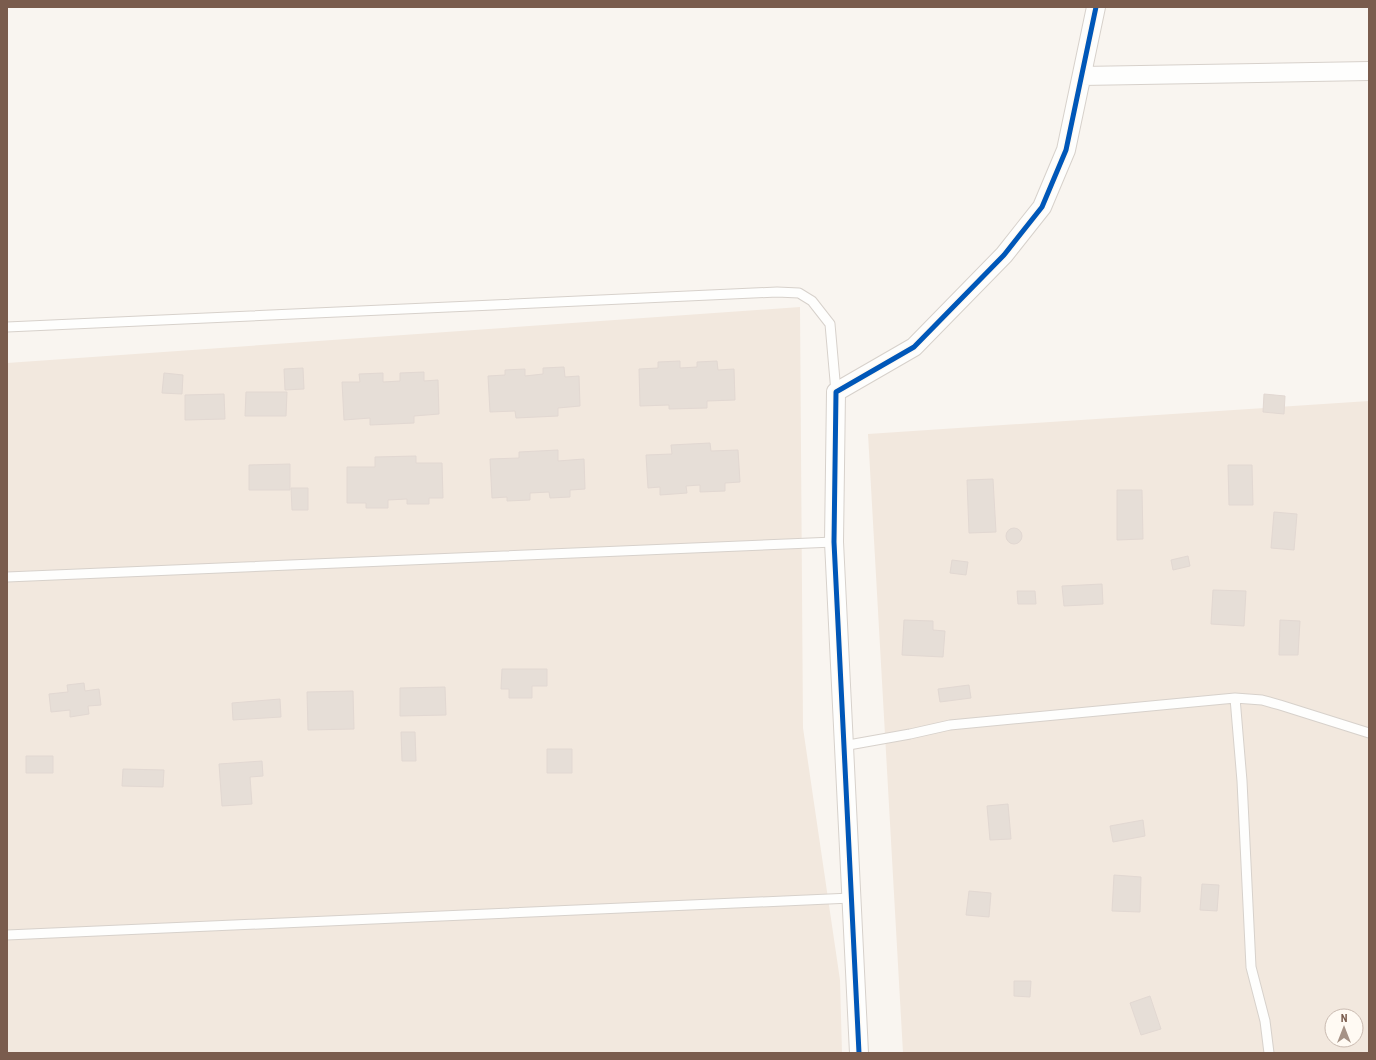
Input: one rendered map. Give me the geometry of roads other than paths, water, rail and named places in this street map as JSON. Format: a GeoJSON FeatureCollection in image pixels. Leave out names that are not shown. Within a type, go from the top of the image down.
{"type":"FeatureCollection","features":[{"type":"Feature","properties":{"kind":"street"},"geometry":{"type":"LineString","coordinates":[[859,1053],[834,542],[836,392],[914,347],[1004,255],[1042,207],[1066,150],[1096,7]]}},
{"type":"Feature","properties":{"kind":"street"},"geometry":{"type":"LineString","coordinates":[[1082,76],[1369,71]]}},
{"type":"Feature","properties":{"kind":"lane"},"geometry":{"type":"LineString","coordinates":[[7,327],[778,292],[799,293],[812,301],[830,324],[836,392]]}},
{"type":"Feature","properties":{"kind":"lane"},"geometry":{"type":"LineString","coordinates":[[7,577],[834,542]]}},
{"type":"Feature","properties":{"kind":"lane"},"geometry":{"type":"LineString","coordinates":[[843,746],[950,725],[1235,698],[1262,700],[1369,732]]}},
{"type":"Feature","properties":{"kind":"lane"},"geometry":{"type":"LineString","coordinates":[[1235,698],[1242,781],[1251,967],[1265,1021],[1269,1053]]}},
{"type":"Feature","properties":{"kind":"lane"},"geometry":{"type":"LineString","coordinates":[[7,935],[851,898]]}}]}
